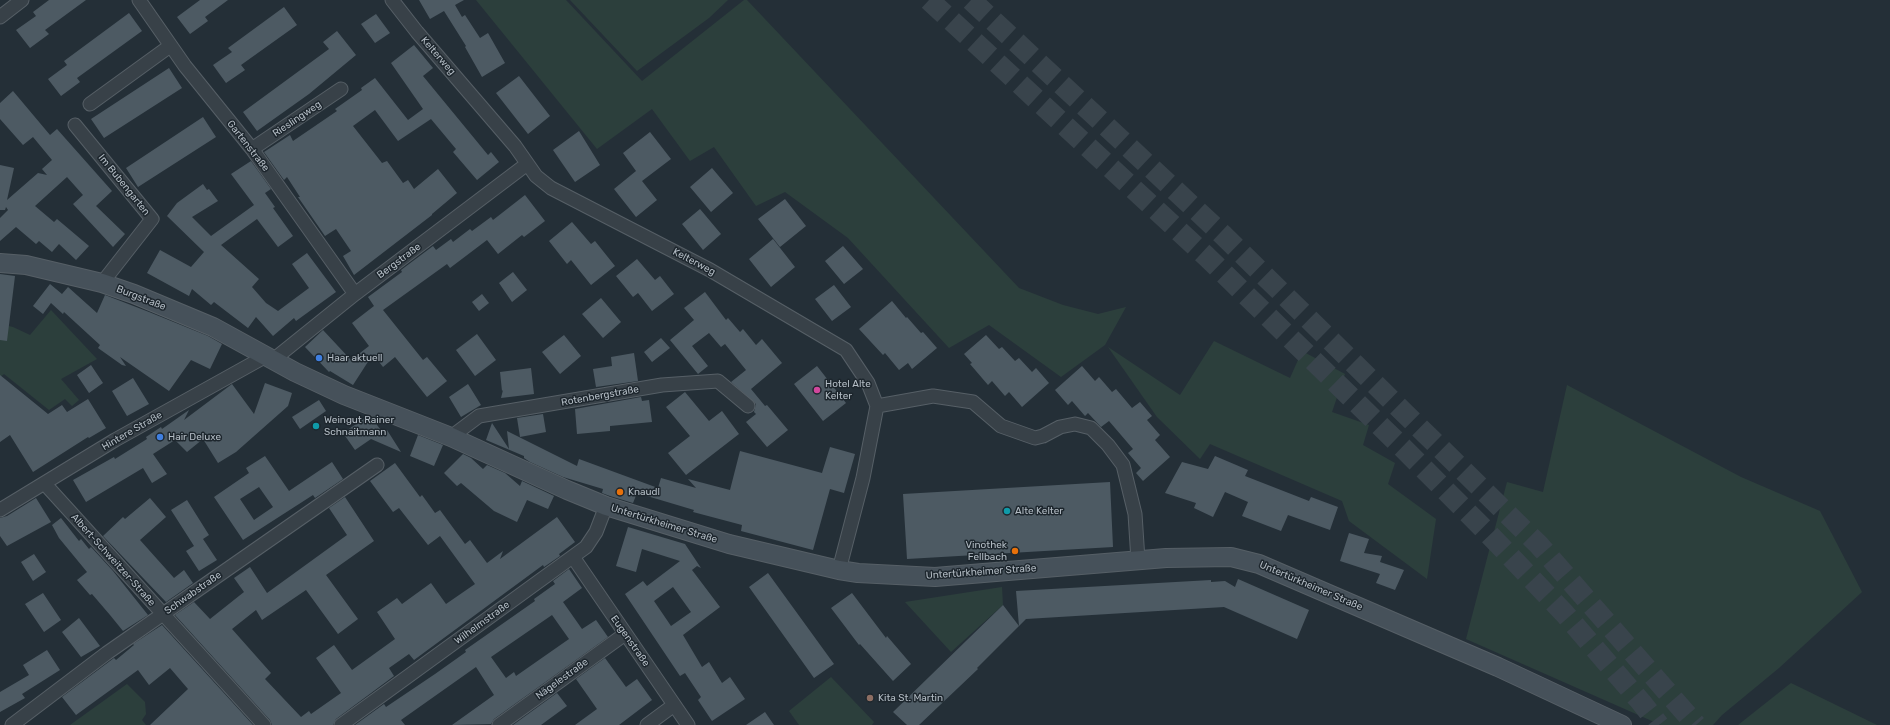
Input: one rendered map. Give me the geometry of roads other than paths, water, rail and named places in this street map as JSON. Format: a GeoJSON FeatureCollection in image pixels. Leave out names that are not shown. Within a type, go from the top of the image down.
{"type":"FeatureCollection","features":[{"type":"Feature","properties":{"kind":"main road","name":"Burgstraße"},"geometry":{"type":"LineString","coordinates":[[0,263],[26,265],[102,283],[134,294],[237,338],[270,358]]}},
{"type":"Feature","properties":{"kind":"main road","name":"Untertürkheimer Straße"},"geometry":{"type":"LineString","coordinates":[[270,358],[344,395],[450,437],[606,506],[729,544],[839,570],[858,573],[935,577],[1192,557],[1231,558],[1259,564],[1498,667],[1622,725]]}},
{"type":"Feature","properties":{"kind":"street"},"geometry":{"type":"LineString","coordinates":[[0,17],[22,0]]}},
{"type":"Feature","properties":{"kind":"street","name":"Gartenstraße"},"geometry":{"type":"LineString","coordinates":[[139,0],[170,46],[209,97],[252,149],[355,294]]}},
{"type":"Feature","properties":{"kind":"street","name":"Kelterweg"},"geometry":{"type":"LineString","coordinates":[[392,0],[417,32],[515,146],[536,176],[551,188],[710,270],[846,350],[868,383],[877,406]]}},
{"type":"Feature","properties":{"kind":"street"},"geometry":{"type":"LineString","coordinates":[[90,104],[170,46]]}},
{"type":"Feature","properties":{"kind":"street","name":"Rieslingweg"},"geometry":{"type":"LineString","coordinates":[[252,149],[341,89]]}},
{"type":"Feature","properties":{"kind":"street","name":"Im Bubengarten"},"geometry":{"type":"LineString","coordinates":[[75,125],[152,219],[102,283]]}},
{"type":"Feature","properties":{"kind":"street","name":"Bergstraße"},"geometry":{"type":"LineString","coordinates":[[270,358],[527,164]]}},
{"type":"Feature","properties":{"kind":"street","name":"Hintere Straße"},"geometry":{"type":"LineString","coordinates":[[0,510],[115,440],[270,358]]}},
{"type":"Feature","properties":{"kind":"street","name":"Rotenbergstraße"},"geometry":{"type":"LineString","coordinates":[[450,437],[479,416],[662,386],[718,381],[748,406]]}},
{"type":"Feature","properties":{"kind":"street"},"geometry":{"type":"LineString","coordinates":[[839,570],[863,478],[877,406],[933,396],[973,402],[1001,426],[1035,438],[1043,436],[1060,427],[1076,424],[1091,428],[1108,445],[1123,465],[1135,514],[1138,560]]}},
{"type":"Feature","properties":{"kind":"street","name":"Schwabstraße"},"geometry":{"type":"LineString","coordinates":[[12,725],[107,653],[377,464]]}},
{"type":"Feature","properties":{"kind":"street","name":"Albert-Schweitzer-Straße"},"geometry":{"type":"LineString","coordinates":[[45,484],[162,615],[264,725]]}},
{"type":"Feature","properties":{"kind":"street","name":"Wilhelmstraße"},"geometry":{"type":"LineString","coordinates":[[341,725],[586,547],[596,532],[606,506]]}},
{"type":"Feature","properties":{"kind":"street","name":"Eugenstraße"},"geometry":{"type":"LineString","coordinates":[[573,557],[688,725]]}},
{"type":"Feature","properties":{"kind":"street","name":"Nägelestraße"},"geometry":{"type":"LineString","coordinates":[[499,725],[625,634]]}},
{"type":"Feature","properties":{"kind":"street"},"geometry":{"type":"LineString","coordinates":[[647,725],[674,705]]}},
{"type":"Feature","properties":{"kind":"tunnel"},"geometry":{"type":"LineString","coordinates":[[929,0],[1206,256],[1403,448],[1485,530],[1565,614],[1659,725]]}},
{"type":"Feature","properties":{"kind":"tunnel"},"geometry":{"type":"LineString","coordinates":[[971,0],[1223,235],[1539,545],[1696,725]]}},
{"type":"Feature","properties":{"kind":"place","name":"Haar aktuell"},"geometry":{"type":"Point","coordinates":[319,358]}},
{"type":"Feature","properties":{"kind":"place","name":"Hotel Alte Kelter"},"geometry":{"type":"Point","coordinates":[817,390]}},
{"type":"Feature","properties":{"kind":"place","name":"Weingut Rainer Schnaitmann"},"geometry":{"type":"Point","coordinates":[316,426]}},
{"type":"Feature","properties":{"kind":"place","name":"Hair Deluxe"},"geometry":{"type":"Point","coordinates":[160,437]}},
{"type":"Feature","properties":{"kind":"place","name":"Knaudl"},"geometry":{"type":"Point","coordinates":[620,492]}},
{"type":"Feature","properties":{"kind":"place","name":"Alte Kelter"},"geometry":{"type":"Point","coordinates":[1007,511]}},
{"type":"Feature","properties":{"kind":"place","name":"Vinothek Fellbach"},"geometry":{"type":"Point","coordinates":[1015,551]}},
{"type":"Feature","properties":{"kind":"place","name":"Kita St. Martin"},"geometry":{"type":"Point","coordinates":[870,698]}}]}
